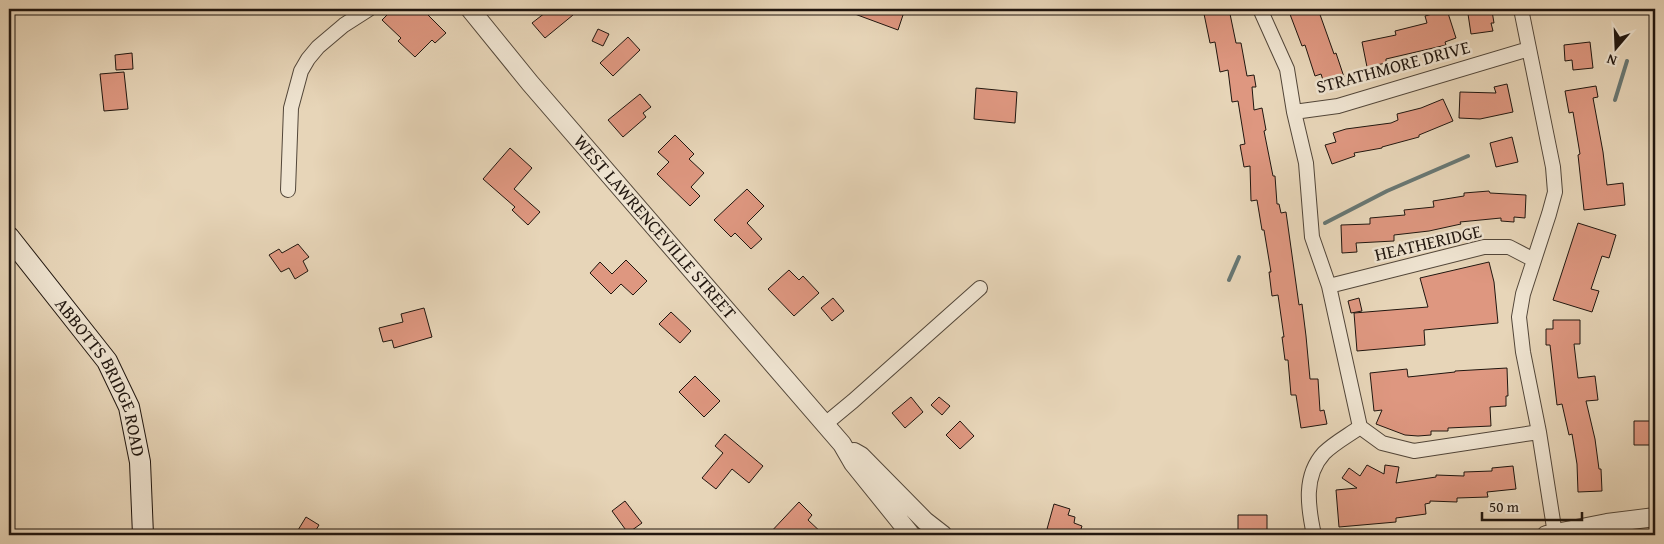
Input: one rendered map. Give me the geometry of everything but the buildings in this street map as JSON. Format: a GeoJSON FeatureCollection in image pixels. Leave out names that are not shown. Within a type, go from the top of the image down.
{"type":"FeatureCollection","features":[{"type":"Feature","properties":{"kind":"main road","name":"ABBOTTS BRIDGE ROAD"},"geometry":{"type":"LineString","coordinates":[[9,237],[107,361],[130,407],[140,462],[143,535]]}},
{"type":"Feature","properties":{"kind":"street"},"geometry":{"type":"LineString","coordinates":[[288,190],[291,108],[301,71],[318,47],[344,25],[368,9]]}},
{"type":"Feature","properties":{"kind":"street","name":"WEST LAWRENCEVILLE STREET"},"geometry":{"type":"LineString","coordinates":[[470,9],[530,83],[824,425],[842,444],[861,456],[925,521],[943,535]]}},
{"type":"Feature","properties":{"kind":"street"},"geometry":{"type":"LineString","coordinates":[[1260,9],[1287,69],[1294,112],[1306,163],[1312,236],[1329,286],[1360,427],[1382,443],[1414,451],[1539,432]]}},
{"type":"Feature","properties":{"kind":"street"},"geometry":{"type":"LineString","coordinates":[[1521,9],[1553,167],[1555,192],[1519,316],[1523,352],[1539,432],[1551,534],[1621,528],[1655,516]]}},
{"type":"Feature","properties":{"kind":"street","name":"STRATHMORE DRIVE"},"geometry":{"type":"LineString","coordinates":[[1294,112],[1338,106],[1529,49]]}},
{"type":"Feature","properties":{"kind":"street","name":"HEATHERIDGE"},"geometry":{"type":"LineString","coordinates":[[1329,286],[1484,247],[1509,247],[1534,260]]}},
{"type":"Feature","properties":{"kind":"street"},"geometry":{"type":"LineString","coordinates":[[824,425],[980,288]]}},
{"type":"Feature","properties":{"kind":"street"},"geometry":{"type":"LineString","coordinates":[[1314,535],[1308,506],[1310,476],[1324,453],[1360,427]]}},
{"type":"Feature","properties":{"kind":"street","name":"WEST LAWRENCEVILLE STREET"},"geometry":{"type":"LineString","coordinates":[[842,444],[853,464],[911,535]]}},
{"type":"Feature","properties":{"kind":"waterway"},"geometry":{"type":"LineString","coordinates":[[1615,100],[1627,61]]}},
{"type":"Feature","properties":{"kind":"waterway"},"geometry":{"type":"LineString","coordinates":[[1325,223],[1387,191],[1468,156]]}},
{"type":"Feature","properties":{"kind":"waterway"},"geometry":{"type":"LineString","coordinates":[[1229,280],[1239,257]]}}]}
